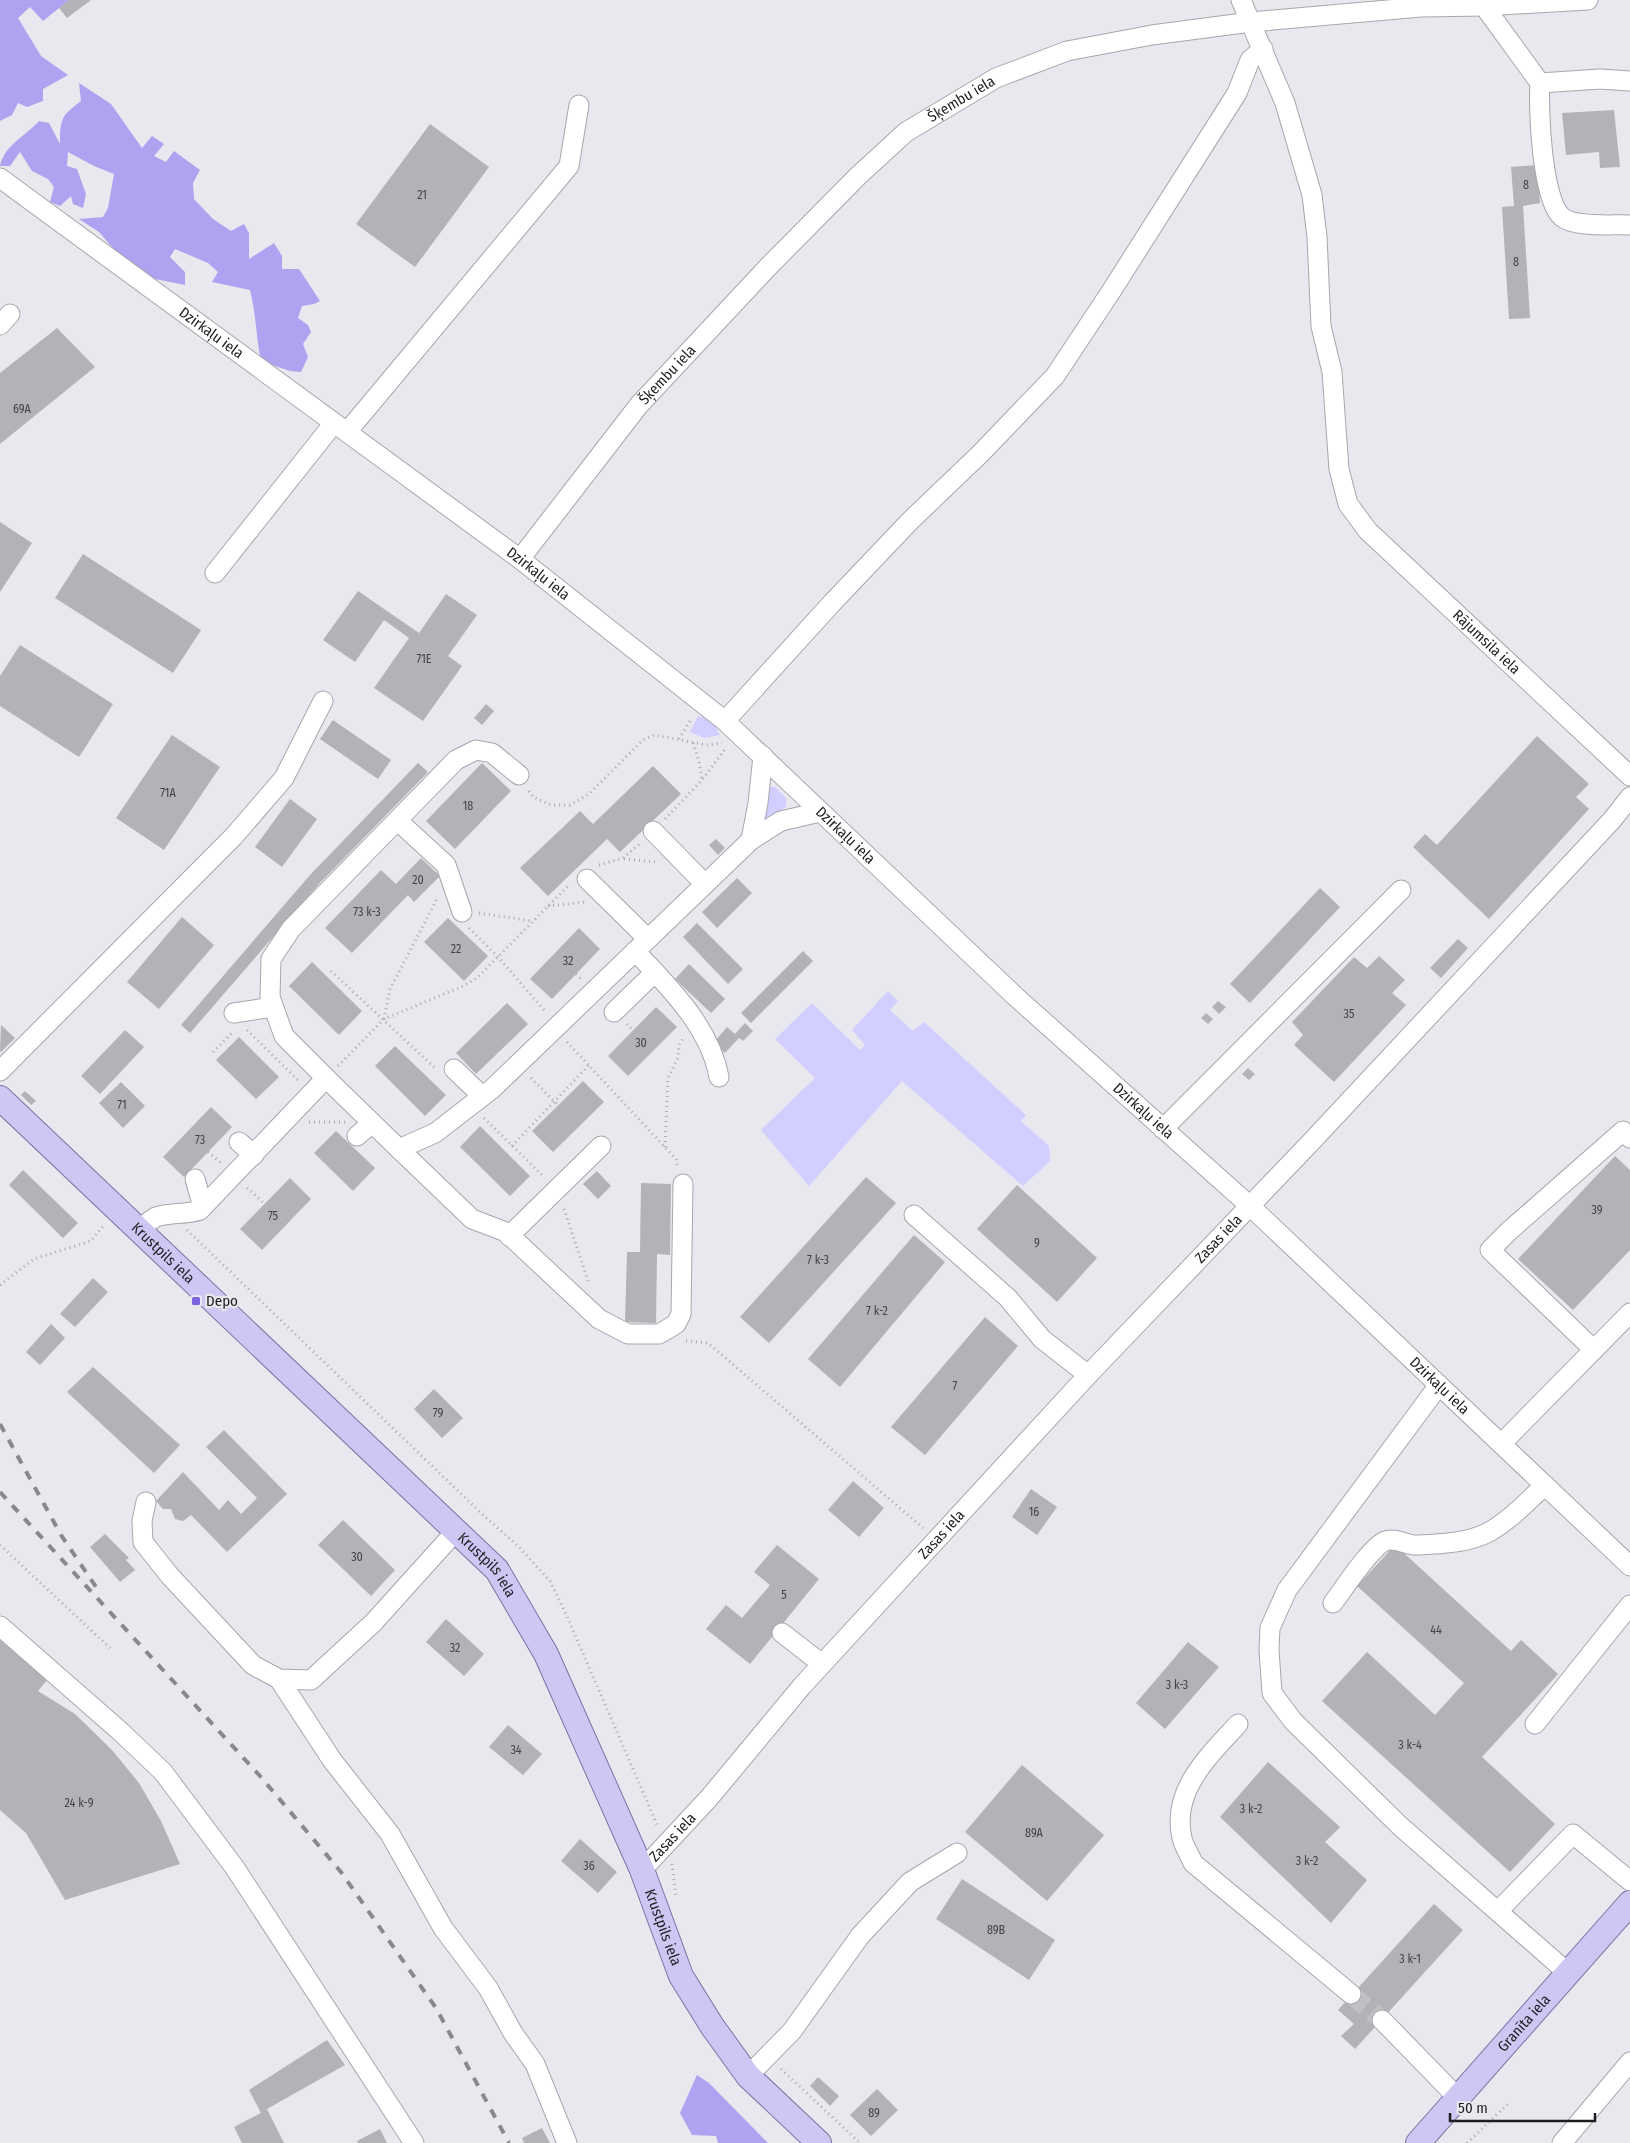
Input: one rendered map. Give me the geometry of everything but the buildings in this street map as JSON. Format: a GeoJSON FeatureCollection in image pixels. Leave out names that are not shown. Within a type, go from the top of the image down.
{"type":"FeatureCollection","features":[{"type":"Feature","properties":{"kind":"main road","name":"Krustpils iela"},"geometry":{"type":"LineString","coordinates":[[0,1098],[497,1570],[546,1654],[642,1870],[681,1976],[712,2026],[748,2076],[818,2143]]}},
{"type":"Feature","properties":{"kind":"main road","name":"Granīta iela"},"geometry":{"type":"LineString","coordinates":[[1418,2143],[1630,1903]]}},
{"type":"Feature","properties":{"kind":"street"},"geometry":{"type":"LineString","coordinates":[[725,722],[832,603],[910,521],[980,454],[1055,376],[1237,93],[1250,60],[1263,49],[1241,0]]}},
{"type":"Feature","properties":{"kind":"street","name":"Šķembu iela"},"geometry":{"type":"LineString","coordinates":[[520,559],[639,405],[782,253],[858,176],[906,132],[996,78],[1067,51],[1152,35],[1251,22],[1421,7],[1484,6],[1588,0]]}},
{"type":"Feature","properties":{"kind":"street"},"geometry":{"type":"LineString","coordinates":[[1484,6],[1540,83],[1538,109],[1540,137],[1551,197],[1556,210],[1563,218],[1576,223],[1630,225]]}},
{"type":"Feature","properties":{"kind":"street","name":"Rājumsila iela"},"geometry":{"type":"LineString","coordinates":[[1263,49],[1285,103],[1312,195],[1317,238],[1321,326],[1332,372],[1339,469],[1348,504],[1368,531],[1630,776]]}},
{"type":"Feature","properties":{"kind":"street"},"geometry":{"type":"LineString","coordinates":[[1540,83],[1600,79],[1630,81]]}},
{"type":"Feature","properties":{"kind":"street"},"geometry":{"type":"LineString","coordinates":[[215,573],[569,166],[578,105]]}},
{"type":"Feature","properties":{"kind":"street","name":"Dzirkaļu iela"},"geometry":{"type":"LineString","coordinates":[[0,178],[520,559],[725,722],[1016,997],[1250,1206],[1630,1566]]}},
{"type":"Feature","properties":{"kind":"street"},"geometry":{"type":"LineString","coordinates":[[0,1071],[234,836],[284,778],[322,701]]}},
{"type":"Feature","properties":{"kind":"street"},"geometry":{"type":"LineString","coordinates":[[519,775],[492,753],[476,750],[456,760],[291,929],[271,959],[270,997],[284,1036],[472,1219],[506,1232],[600,1319],[628,1334],[659,1334],[676,1324],[681,1314],[683,1184]]}},
{"type":"Feature","properties":{"kind":"street"},"geometry":{"type":"LineString","coordinates":[[751,840],[758,804],[763,756]]}},
{"type":"Feature","properties":{"kind":"street","name":"Zasas iela"},"geometry":{"type":"LineString","coordinates":[[642,1870],[709,1798],[822,1664],[936,1540],[1088,1375],[1250,1206],[1605,827],[1630,797]]}},
{"type":"Feature","properties":{"kind":"street"},"geometry":{"type":"LineString","coordinates":[[399,1149],[436,1133],[492,1089],[751,840],[781,821],[820,812]]}},
{"type":"Feature","properties":{"kind":"street"},"geometry":{"type":"LineString","coordinates":[[398,820],[446,865],[462,912]]}},
{"type":"Feature","properties":{"kind":"street"},"geometry":{"type":"LineString","coordinates":[[653,832],[705,884]]}},
{"type":"Feature","properties":{"kind":"street"},"geometry":{"type":"LineString","coordinates":[[585,875],[642,945],[655,972],[702,1032],[716,1058],[719,1076]]}},
{"type":"Feature","properties":{"kind":"street"},"geometry":{"type":"LineString","coordinates":[[1163,1129],[1401,890]]}},
{"type":"Feature","properties":{"kind":"street"},"geometry":{"type":"LineString","coordinates":[[614,1012],[655,972]]}},
{"type":"Feature","properties":{"kind":"street"},"geometry":{"type":"LineString","coordinates":[[237,1022],[273,1007]]}},
{"type":"Feature","properties":{"kind":"street"},"geometry":{"type":"LineString","coordinates":[[454,1069],[482,1096]]}},
{"type":"Feature","properties":{"kind":"street"},"geometry":{"type":"LineString","coordinates":[[140,1229],[155,1218],[171,1214],[188,1214],[203,1207],[326,1078]]}},
{"type":"Feature","properties":{"kind":"street"},"geometry":{"type":"LineString","coordinates":[[357,1136],[372,1123]]}},
{"type":"Feature","properties":{"kind":"street"},"geometry":{"type":"LineString","coordinates":[[1594,1350],[1490,1250],[1623,1131],[1630,1138]]}},
{"type":"Feature","properties":{"kind":"street"},"geometry":{"type":"LineString","coordinates":[[239,1142],[254,1155]]}},
{"type":"Feature","properties":{"kind":"street"},"geometry":{"type":"LineString","coordinates":[[509,1236],[601,1146]]}},
{"type":"Feature","properties":{"kind":"street"},"geometry":{"type":"LineString","coordinates":[[195,1179],[203,1207]]}},
{"type":"Feature","properties":{"kind":"street"},"geometry":{"type":"LineString","coordinates":[[914,1215],[1008,1298],[1042,1339],[1088,1375]]}},
{"type":"Feature","properties":{"kind":"street"},"geometry":{"type":"LineString","coordinates":[[1501,1444],[1630,1313]]}},
{"type":"Feature","properties":{"kind":"street"},"geometry":{"type":"LineString","coordinates":[[1439,1385],[1287,1590],[1270,1628],[1269,1650],[1272,1693],[1292,1721],[1393,1819],[1568,1973]]}},
{"type":"Feature","properties":{"kind":"street"},"geometry":{"type":"LineString","coordinates":[[1333,1603],[1375,1549],[1386,1540],[1394,1540],[1414,1546],[1470,1539],[1489,1532],[1507,1519],[1545,1485]]}},
{"type":"Feature","properties":{"kind":"street"},"geometry":{"type":"LineString","coordinates":[[146,1502],[142,1521],[143,1542],[170,1576],[253,1665],[279,1679],[311,1680],[373,1623],[456,1531]]}},
{"type":"Feature","properties":{"kind":"street"},"geometry":{"type":"LineString","coordinates":[[1536,1724],[1630,1605]]}},
{"type":"Feature","properties":{"kind":"street"},"geometry":{"type":"LineString","coordinates":[[0,1626],[121,1732],[163,1772],[236,1868],[414,2143]]}},
{"type":"Feature","properties":{"kind":"street"},"geometry":{"type":"LineString","coordinates":[[782,1633],[822,1664]]}},
{"type":"Feature","properties":{"kind":"street"},"geometry":{"type":"LineString","coordinates":[[279,1679],[332,1760],[390,1834],[443,1928],[488,1988],[513,2033],[534,2064],[567,2143]]}},
{"type":"Feature","properties":{"kind":"street"},"geometry":{"type":"LineString","coordinates":[[1238,1724],[1196,1771],[1184,1796],[1180,1820],[1182,1840],[1193,1863],[1351,1994]]}},
{"type":"Feature","properties":{"kind":"street"},"geometry":{"type":"LineString","coordinates":[[1498,1911],[1574,1834],[1630,1881]]}},
{"type":"Feature","properties":{"kind":"street"},"geometry":{"type":"LineString","coordinates":[[748,2076],[792,2031],[860,1936],[904,1888],[910,1882],[957,1853]]}},
{"type":"Feature","properties":{"kind":"street"},"geometry":{"type":"LineString","coordinates":[[1382,2020],[1458,2098]]}},
{"type":"Feature","properties":{"kind":"street"},"geometry":{"type":"LineString","coordinates":[[1562,2143],[1630,2062]]}},
{"type":"Feature","properties":{"kind":"path"},"geometry":{"type":"LineString","coordinates":[[326,1078],[384,1019],[464,986],[477,978],[547,906],[585,875],[623,858],[653,832],[702,780],[729,742],[707,745],[654,735],[643,740],[589,794],[570,805],[551,805],[533,797],[519,775]]}},
{"type":"Feature","properties":{"kind":"path"},"geometry":{"type":"LineString","coordinates":[[693,742],[702,780]]}},
{"type":"Feature","properties":{"kind":"path"},"geometry":{"type":"LineString","coordinates":[[384,1019],[390,989],[439,894],[450,880]]}},
{"type":"Feature","properties":{"kind":"path"},"geometry":{"type":"LineString","coordinates":[[547,906],[580,902]]}},
{"type":"Feature","properties":{"kind":"path"},"geometry":{"type":"LineString","coordinates":[[533,921],[462,912],[468,927],[498,956],[589,1065],[676,1159],[683,1184]]}},
{"type":"Feature","properties":{"kind":"path"},"geometry":{"type":"LineString","coordinates":[[665,1148],[668,1078],[678,1058],[679,1045],[686,1034],[683,1007]]}},
{"type":"Feature","properties":{"kind":"path"},"geometry":{"type":"LineString","coordinates":[[214,1052],[237,1022],[312,1094]]}},
{"type":"Feature","properties":{"kind":"path"},"geometry":{"type":"LineString","coordinates":[[512,1146],[589,1065]]}},
{"type":"Feature","properties":{"kind":"path"},"geometry":{"type":"LineString","coordinates":[[286,1122],[372,1123]]}},
{"type":"Feature","properties":{"kind":"path"},"geometry":{"type":"LineString","coordinates":[[235,1175],[264,1204]]}},
{"type":"Feature","properties":{"kind":"path"},"geometry":{"type":"LineString","coordinates":[[558,1190],[594,1300],[590,1310]]}},
{"type":"Feature","properties":{"kind":"path"},"geometry":{"type":"LineString","coordinates":[[0,1285],[34,1258],[91,1240],[118,1209]]}},
{"type":"Feature","properties":{"kind":"path"},"geometry":{"type":"LineString","coordinates":[[659,1334],[669,1339],[708,1343],[936,1540]]}},
{"type":"Feature","properties":{"kind":"path"},"geometry":{"type":"LineString","coordinates":[[0,1545],[110,1648]]}},
{"type":"Feature","properties":{"kind":"path"},"geometry":{"type":"LineString","coordinates":[[1467,2143],[1510,2102]]}},
{"type":"Feature","properties":{"kind":"shaded area"},"geometry":{"type":"Polygon","coordinates":[[[0,0],[69,0],[43,21],[30,7],[18,18],[41,56],[68,75],[43,89],[43,101],[27,107],[18,103],[12,115],[0,121],[0,0]]]}},
{"type":"Feature","properties":{"kind":"shaded area"},"geometry":{"type":"Polygon","coordinates":[[[79,83],[111,104],[142,148],[152,136],[164,144],[154,156],[166,162],[174,151],[200,170],[193,183],[194,199],[213,219],[231,231],[244,224],[249,233],[249,259],[274,243],[282,256],[282,269],[299,269],[320,301],[302,306],[298,318],[308,325],[311,332],[303,344],[308,357],[301,372],[290,371],[261,361],[250,290],[212,282],[218,272],[208,263],[175,249],[170,257],[185,272],[185,285],[150,278],[117,253],[99,232],[79,219],[103,217],[108,208],[114,174],[68,152],[67,166],[77,169],[86,194],[83,208],[73,204],[71,196],[60,206],[50,202],[54,187],[48,179],[32,171],[20,152],[10,166],[0,166],[11,146],[39,121],[49,123],[60,144],[61,123],[69,111],[81,101],[79,83]]]}},
{"type":"Feature","properties":{"kind":"shaded area"},"geometry":{"type":"Polygon","coordinates":[[[698,716],[712,720],[720,735],[704,738],[690,732],[698,716]]]}},
{"type":"Feature","properties":{"kind":"shaded area"},"geometry":{"type":"Polygon","coordinates":[[[768,787],[775,787],[786,798],[786,807],[760,826],[768,787]]]}},
{"type":"Feature","properties":{"kind":"shaded area"},"geometry":{"type":"Polygon","coordinates":[[[888,991],[898,1001],[890,1010],[913,1031],[924,1022],[1026,1115],[1021,1121],[1049,1146],[1050,1161],[1023,1186],[902,1081],[809,1186],[761,1130],[815,1078],[775,1039],[812,1003],[860,1050],[865,1045],[852,1030],[888,991]]]}},
{"type":"Feature","properties":{"kind":"shaded area"},"geometry":{"type":"Polygon","coordinates":[[[697,2075],[709,2083],[768,2143],[718,2143],[716,2136],[692,2135],[680,2113],[697,2075]]]}},
{"type":"Feature","properties":{"kind":"tunnel"},"geometry":{"type":"LineString","coordinates":[[1351,1994],[1382,2020]]}},
{"type":"Feature","properties":{"kind":"railway"},"geometry":{"type":"LineString","coordinates":[[0,1424],[61,1535],[96,1587]]}},
{"type":"Feature","properties":{"kind":"railway"},"geometry":{"type":"LineString","coordinates":[[0,1492],[260,1776],[341,1872],[436,2008],[509,2143]]}},
{"type":"Feature","properties":{"kind":"place","name":"Depo"},"geometry":{"type":"Point","coordinates":[196,1301]}}]}
